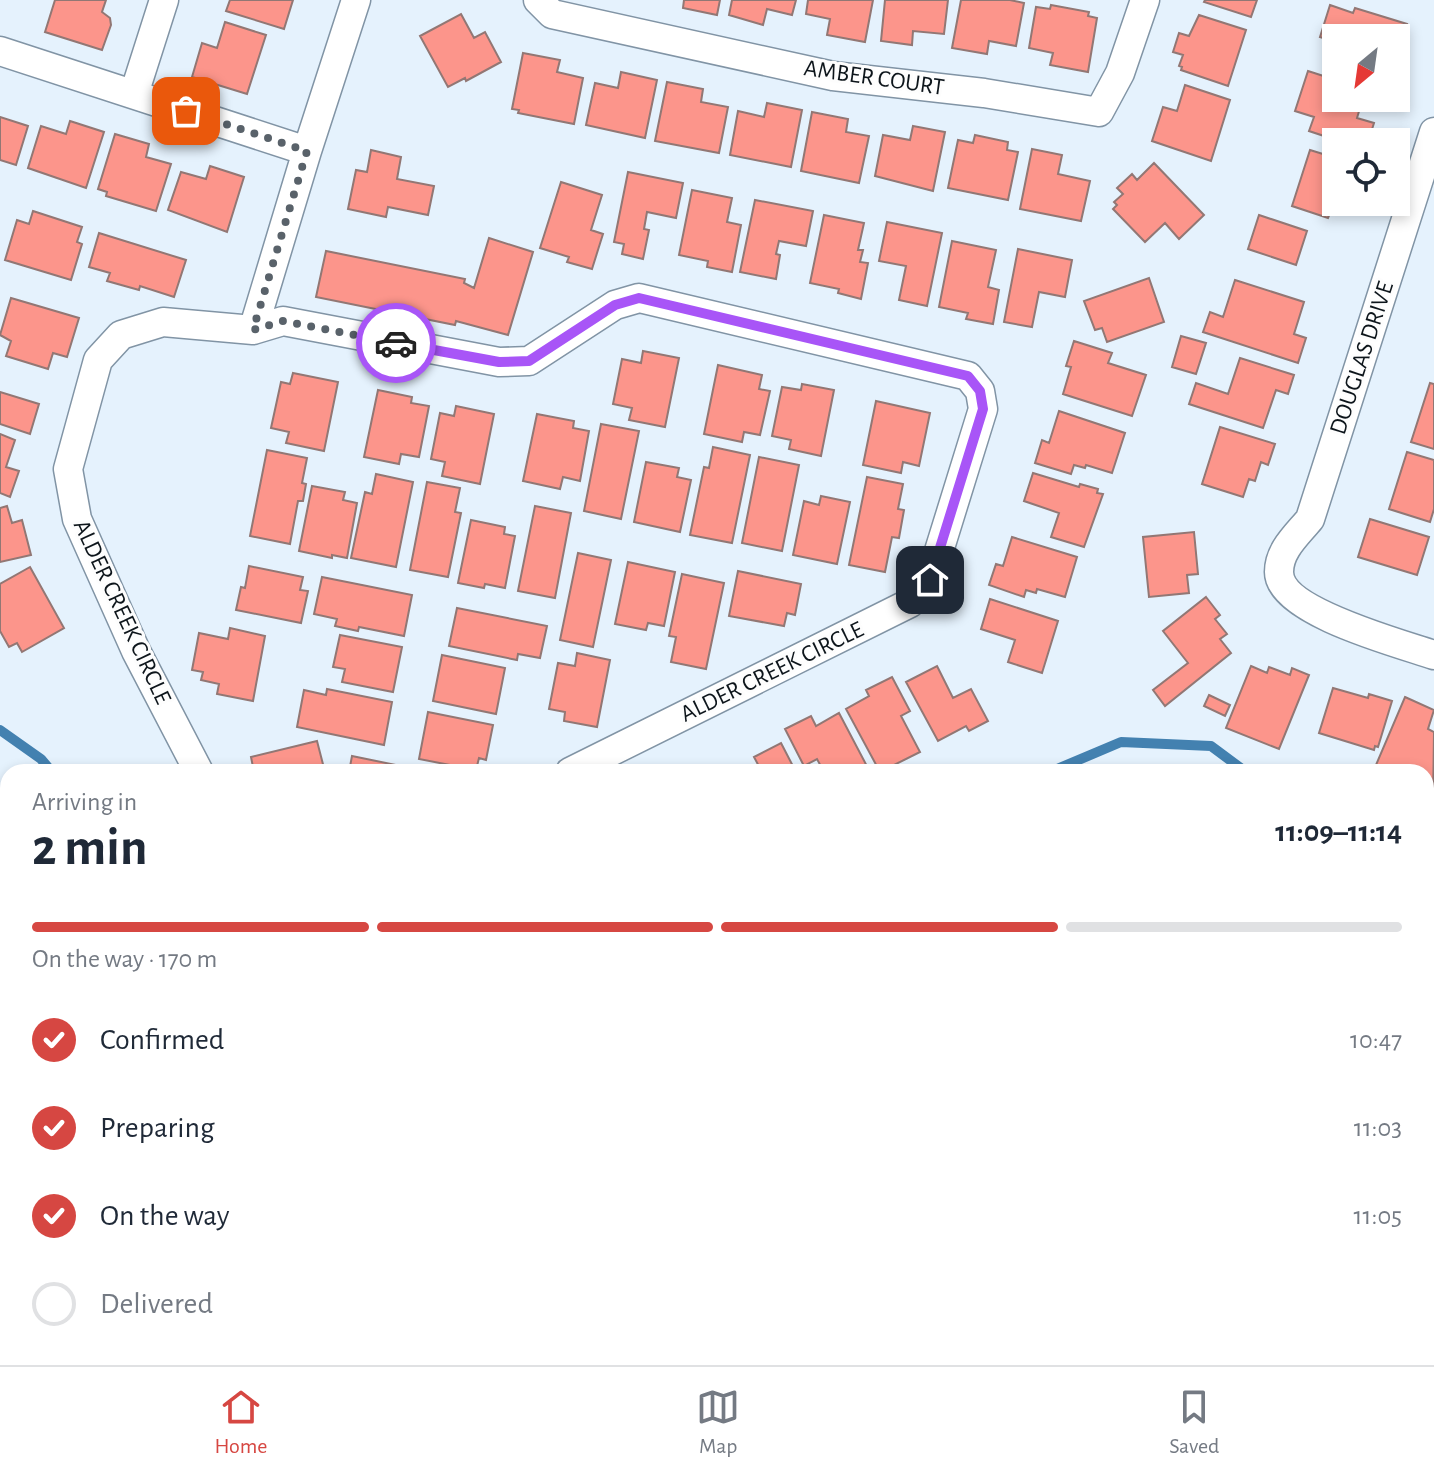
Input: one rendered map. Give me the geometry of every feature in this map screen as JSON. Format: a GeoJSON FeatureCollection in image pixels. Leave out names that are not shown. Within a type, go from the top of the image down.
{"type":"FeatureCollection","features":[{"type":"Feature","properties":{"kind":"street"},"geometry":{"type":"LineString","coordinates":[[134,94],[164,0]]}},
{"type":"Feature","properties":{"kind":"street"},"geometry":{"type":"LineString","coordinates":[[253,330],[356,0]]}},
{"type":"Feature","properties":{"kind":"street","name":"AMBER COURT"},"geometry":{"type":"LineString","coordinates":[[538,0],[552,14],[833,76],[984,93],[1099,112],[1120,73],[1145,0]]}},
{"type":"Feature","properties":{"kind":"street"},"geometry":{"type":"LineString","coordinates":[[0,51],[307,151]]}},
{"type":"Feature","properties":{"kind":"street","name":"DOUGLAS DRIVE"},"geometry":{"type":"LineString","coordinates":[[1434,132],[1310,519],[1288,545],[1280,560],[1279,576],[1287,591],[1302,603],[1335,620],[1434,655]]}},
{"type":"Feature","properties":{"kind":"street","name":"ALDER CREEK CIRCLE"},"geometry":{"type":"LineString","coordinates":[[195,764],[136,651],[77,519],[68,469],[98,360],[121,335],[163,322],[253,330],[283,321],[499,362],[529,361],[615,305],[639,298],[968,376],[980,391],[983,409],[930,580],[910,603],[586,764]]}},
{"type":"Feature","properties":{"kind":"building"},"geometry":{"type":"Polygon","coordinates":[[[55,0],[106,0],[102,12],[110,18],[111,25],[102,50],[45,32],[55,0]]]}},
{"type":"Feature","properties":{"kind":"building"},"geometry":{"type":"Polygon","coordinates":[[[230,0],[293,0],[284,29],[226,11],[230,0]]]}},
{"type":"Feature","properties":{"kind":"building"},"geometry":{"type":"Polygon","coordinates":[[[684,0],[720,0],[717,15],[683,8],[684,0]]]}},
{"type":"Feature","properties":{"kind":"building"},"geometry":{"type":"Polygon","coordinates":[[[732,0],[796,0],[792,15],[767,9],[763,25],[729,15],[732,0]]]}},
{"type":"Feature","properties":{"kind":"building"},"geometry":{"type":"Polygon","coordinates":[[[808,0],[873,0],[865,42],[827,35],[830,19],[806,14],[808,0]]]}},
{"type":"Feature","properties":{"kind":"building"},"geometry":{"type":"Polygon","coordinates":[[[885,0],[948,0],[944,34],[913,31],[912,45],[881,41],[885,0]]]}},
{"type":"Feature","properties":{"kind":"building"},"geometry":{"type":"Polygon","coordinates":[[[961,0],[1024,3],[1016,46],[989,41],[987,54],[952,48],[961,0]]]}},
{"type":"Feature","properties":{"kind":"building"},"geometry":{"type":"Polygon","coordinates":[[[1205,0],[1257,0],[1251,17],[1205,0]]]}},
{"type":"Feature","properties":{"kind":"building"},"geometry":{"type":"Polygon","coordinates":[[[1051,5],[1089,12],[1088,16],[1097,18],[1088,72],[1050,65],[1053,53],[1029,48],[1036,7],[1050,9],[1051,5]]]}},
{"type":"Feature","properties":{"kind":"building"},"geometry":{"type":"Polygon","coordinates":[[[1330,5],[1353,13],[1355,8],[1407,24],[1324,24],[1330,5]]]}},
{"type":"Feature","properties":{"kind":"building"},"geometry":{"type":"Polygon","coordinates":[[[461,14],[474,38],[485,32],[501,62],[448,87],[420,36],[461,14]]]}},
{"type":"Feature","properties":{"kind":"building"},"geometry":{"type":"Polygon","coordinates":[[[1199,15],[1246,30],[1228,86],[1181,70],[1179,66],[1183,55],[1173,52],[1179,33],[1189,36],[1199,15]]]}},
{"type":"Feature","properties":{"kind":"building"},"geometry":{"type":"Polygon","coordinates":[[[225,22],[266,35],[247,94],[192,77],[202,43],[217,48],[225,22]]]}},
{"type":"Feature","properties":{"kind":"building"},"geometry":{"type":"Polygon","coordinates":[[[523,53],[560,60],[557,72],[583,78],[574,124],[518,113],[519,110],[512,109],[523,53]]]}},
{"type":"Feature","properties":{"kind":"building"},"geometry":{"type":"Polygon","coordinates":[[[1308,71],[1322,76],[1322,112],[1359,112],[1357,118],[1374,123],[1372,128],[1322,128],[1322,135],[1309,131],[1314,117],[1295,111],[1308,71]]]}},
{"type":"Feature","properties":{"kind":"building"},"geometry":{"type":"Polygon","coordinates":[[[621,72],[657,80],[645,138],[586,125],[595,83],[618,88],[621,72]]]}},
{"type":"Feature","properties":{"kind":"building"},"geometry":{"type":"Polygon","coordinates":[[[667,82],[703,89],[701,102],[728,107],[719,153],[655,141],[667,82]]]}},
{"type":"Feature","properties":{"kind":"building"},"geometry":{"type":"Polygon","coordinates":[[[1185,85],[1230,100],[1211,161],[1152,141],[1163,107],[1177,111],[1185,85]]]}},
{"type":"Feature","properties":{"kind":"building"},"geometry":{"type":"Polygon","coordinates":[[[767,103],[802,110],[791,167],[730,155],[738,111],[764,117],[767,103]]]}},
{"type":"Feature","properties":{"kind":"building"},"geometry":{"type":"Polygon","coordinates":[[[812,112],[848,119],[846,132],[869,136],[859,183],[801,171],[812,112]]]}},
{"type":"Feature","properties":{"kind":"building"},"geometry":{"type":"Polygon","coordinates":[[[0,117],[28,126],[16,165],[0,160],[0,117]]]}},
{"type":"Feature","properties":{"kind":"building"},"geometry":{"type":"Polygon","coordinates":[[[70,121],[104,132],[86,188],[28,168],[41,126],[66,134],[70,121]]]}},
{"type":"Feature","properties":{"kind":"building"},"geometry":{"type":"Polygon","coordinates":[[[913,126],[945,132],[933,191],[875,176],[883,135],[910,140],[913,126]]]}},
{"type":"Feature","properties":{"kind":"building"},"geometry":{"type":"Polygon","coordinates":[[[115,134],[149,144],[146,157],[171,164],[156,211],[106,196],[107,192],[98,189],[115,134]]]}},
{"type":"Feature","properties":{"kind":"building"},"geometry":{"type":"Polygon","coordinates":[[[975,135],[1008,142],[1007,150],[1018,152],[1008,200],[948,188],[958,140],[973,143],[975,135]]]}},
{"type":"Feature","properties":{"kind":"building"},"geometry":{"type":"Polygon","coordinates":[[[1032,149],[1062,155],[1058,174],[1090,181],[1081,221],[1020,209],[1032,149]]]}},
{"type":"Feature","properties":{"kind":"building"},"geometry":{"type":"Polygon","coordinates":[[[371,150],[401,157],[397,179],[434,186],[428,215],[388,207],[386,217],[348,209],[356,170],[367,172],[371,150]]]}},
{"type":"Feature","properties":{"kind":"building"},"geometry":{"type":"Polygon","coordinates":[[[1310,150],[1322,154],[1322,216],[1292,206],[1310,150]]]}},
{"type":"Feature","properties":{"kind":"building"},"geometry":{"type":"Polygon","coordinates":[[[1154,163],[1204,215],[1179,239],[1165,223],[1145,242],[1113,209],[1117,205],[1114,202],[1123,194],[1117,188],[1132,174],[1137,180],[1154,163]]]}},
{"type":"Feature","properties":{"kind":"building"},"geometry":{"type":"Polygon","coordinates":[[[210,166],[244,177],[227,232],[168,210],[181,172],[206,179],[210,166]]]}},
{"type":"Feature","properties":{"kind":"building"},"geometry":{"type":"Polygon","coordinates":[[[628,172],[683,183],[676,218],[647,212],[644,229],[649,230],[643,259],[622,254],[624,244],[614,242],[628,172]]]}},
{"type":"Feature","properties":{"kind":"building"},"geometry":{"type":"Polygon","coordinates":[[[561,182],[602,195],[591,230],[603,234],[592,269],[567,262],[569,257],[540,248],[561,182]]]}},
{"type":"Feature","properties":{"kind":"building"},"geometry":{"type":"Polygon","coordinates":[[[692,190],[732,198],[727,222],[741,225],[732,272],[707,267],[708,261],[679,255],[692,190]]]}},
{"type":"Feature","properties":{"kind":"building"},"geometry":{"type":"Polygon","coordinates":[[[755,200],[813,211],[806,246],[779,241],[776,279],[740,272],[755,200]]]}},
{"type":"Feature","properties":{"kind":"building"},"geometry":{"type":"Polygon","coordinates":[[[33,211],[82,227],[77,242],[82,244],[71,280],[5,260],[17,220],[29,224],[33,211]]]}},
{"type":"Feature","properties":{"kind":"building"},"geometry":{"type":"Polygon","coordinates":[[[824,215],[864,223],[858,250],[863,250],[860,262],[868,263],[861,299],[838,293],[839,289],[810,283],[824,215]]]}},
{"type":"Feature","properties":{"kind":"building"},"geometry":{"type":"Polygon","coordinates":[[[1259,215],[1307,231],[1296,265],[1248,249],[1259,215]]]}},
{"type":"Feature","properties":{"kind":"building"},"geometry":{"type":"Polygon","coordinates":[[[887,222],[942,233],[927,306],[899,300],[906,266],[879,261],[887,222]]]}},
{"type":"Feature","properties":{"kind":"building"},"geometry":{"type":"Polygon","coordinates":[[[99,233],[186,260],[174,297],[140,286],[139,290],[107,281],[110,273],[89,267],[99,233]]]}},
{"type":"Feature","properties":{"kind":"building"},"geometry":{"type":"Polygon","coordinates":[[[489,238],[533,252],[508,335],[456,321],[455,325],[316,297],[326,251],[465,279],[464,283],[474,288],[489,238]]]}},
{"type":"Feature","properties":{"kind":"building"},"geometry":{"type":"Polygon","coordinates":[[[952,241],[996,250],[988,287],[999,290],[993,324],[966,319],[968,313],[939,307],[952,241]]]}},
{"type":"Feature","properties":{"kind":"building"},"geometry":{"type":"Polygon","coordinates":[[[1018,249],[1072,260],[1065,297],[1039,292],[1032,327],[1004,322],[1018,249]]]}},
{"type":"Feature","properties":{"kind":"building"},"geometry":{"type":"Polygon","coordinates":[[[1149,278],[1164,322],[1107,342],[1102,328],[1095,330],[1084,301],[1149,278]]]}},
{"type":"Feature","properties":{"kind":"building"},"geometry":{"type":"Polygon","coordinates":[[[1235,280],[1304,302],[1294,334],[1306,338],[1298,363],[1203,332],[1210,312],[1223,317],[1235,280]]]}},
{"type":"Feature","properties":{"kind":"building"},"geometry":{"type":"Polygon","coordinates":[[[11,298],[79,318],[67,357],[53,353],[48,369],[6,356],[11,341],[0,335],[11,298]]]}},
{"type":"Feature","properties":{"kind":"building"},"geometry":{"type":"Polygon","coordinates":[[[1181,336],[1206,343],[1196,374],[1172,367],[1181,336]]]}},
{"type":"Feature","properties":{"kind":"building"},"geometry":{"type":"Polygon","coordinates":[[[1074,341],[1112,353],[1108,363],[1146,375],[1132,416],[1063,394],[1071,367],[1066,366],[1074,341]]]}},
{"type":"Feature","properties":{"kind":"building"},"geometry":{"type":"Polygon","coordinates":[[[643,351],[679,358],[665,427],[629,420],[632,408],[613,404],[622,359],[641,363],[643,351]]]}},
{"type":"Feature","properties":{"kind":"building"},"geometry":{"type":"Polygon","coordinates":[[[1240,358],[1294,375],[1288,394],[1276,390],[1263,428],[1189,404],[1196,383],[1228,394],[1240,358]]]}},
{"type":"Feature","properties":{"kind":"building"},"geometry":{"type":"Polygon","coordinates":[[[718,365],[762,375],[759,389],[770,391],[760,435],[744,432],[742,442],[704,434],[718,365]]]}},
{"type":"Feature","properties":{"kind":"building"},"geometry":{"type":"Polygon","coordinates":[[[293,373],[338,382],[324,451],[286,443],[289,432],[271,428],[281,382],[290,384],[293,373]]]}},
{"type":"Feature","properties":{"kind":"building"},"geometry":{"type":"Polygon","coordinates":[[[1430,383],[1434,384],[1434,449],[1411,442],[1430,383]]]}},
{"type":"Feature","properties":{"kind":"building"},"geometry":{"type":"Polygon","coordinates":[[[802,384],[834,390],[821,456],[789,449],[791,440],[772,436],[782,387],[801,390],[802,384]]]}},
{"type":"Feature","properties":{"kind":"building"},"geometry":{"type":"Polygon","coordinates":[[[378,390],[412,397],[411,403],[429,406],[419,457],[401,454],[399,464],[364,457],[378,390]]]}},
{"type":"Feature","properties":{"kind":"building"},"geometry":{"type":"Polygon","coordinates":[[[0,392],[39,404],[30,434],[0,424],[0,392]]]}},
{"type":"Feature","properties":{"kind":"building"},"geometry":{"type":"Polygon","coordinates":[[[876,401],[930,413],[919,466],[903,462],[901,473],[863,465],[876,401]]]}},
{"type":"Feature","properties":{"kind":"building"},"geometry":{"type":"Polygon","coordinates":[[[456,406],[494,414],[480,484],[442,476],[445,462],[431,459],[440,413],[454,416],[456,406]]]}},
{"type":"Feature","properties":{"kind":"building"},"geometry":{"type":"Polygon","coordinates":[[[1059,411],[1125,433],[1112,473],[1086,465],[1085,468],[1074,465],[1071,474],[1035,463],[1042,440],[1049,443],[1059,411]]]}},
{"type":"Feature","properties":{"kind":"building"},"geometry":{"type":"Polygon","coordinates":[[[537,414],[574,421],[573,428],[589,431],[580,481],[563,477],[560,489],[523,481],[537,414]]]}},
{"type":"Feature","properties":{"kind":"building"},"geometry":{"type":"Polygon","coordinates":[[[601,424],[639,431],[621,519],[584,511],[601,424]]]}},
{"type":"Feature","properties":{"kind":"building"},"geometry":{"type":"Polygon","coordinates":[[[1220,427],[1275,444],[1268,465],[1261,462],[1255,481],[1249,479],[1243,497],[1202,484],[1220,427]]]}},
{"type":"Feature","properties":{"kind":"building"},"geometry":{"type":"Polygon","coordinates":[[[0,434],[15,440],[6,467],[19,471],[10,497],[0,493],[0,434]]]}},
{"type":"Feature","properties":{"kind":"building"},"geometry":{"type":"Polygon","coordinates":[[[713,447],[750,455],[732,543],[690,535],[704,467],[709,468],[713,447]]]}},
{"type":"Feature","properties":{"kind":"building"},"geometry":{"type":"Polygon","coordinates":[[[267,450],[307,458],[302,483],[306,484],[303,501],[298,501],[290,544],[250,536],[267,450]]]}},
{"type":"Feature","properties":{"kind":"building"},"geometry":{"type":"Polygon","coordinates":[[[1407,452],[1434,460],[1434,509],[1430,522],[1389,509],[1407,452]]]}},
{"type":"Feature","properties":{"kind":"building"},"geometry":{"type":"Polygon","coordinates":[[[759,457],[799,465],[782,551],[742,543],[759,457]]]}},
{"type":"Feature","properties":{"kind":"building"},"geometry":{"type":"Polygon","coordinates":[[[646,462],[679,468],[677,477],[691,480],[680,532],[634,522],[646,462]]]}},
{"type":"Feature","properties":{"kind":"building"},"geometry":{"type":"Polygon","coordinates":[[[1033,473],[1079,487],[1080,484],[1098,489],[1097,493],[1103,494],[1084,547],[1051,537],[1059,513],[1024,501],[1033,473]]]}},
{"type":"Feature","properties":{"kind":"building"},"geometry":{"type":"Polygon","coordinates":[[[376,474],[413,482],[396,567],[351,558],[365,492],[372,494],[376,474]]]}},
{"type":"Feature","properties":{"kind":"building"},"geometry":{"type":"Polygon","coordinates":[[[867,477],[903,484],[898,509],[904,510],[899,538],[892,537],[885,572],[849,565],[867,477]]]}},
{"type":"Feature","properties":{"kind":"building"},"geometry":{"type":"Polygon","coordinates":[[[427,482],[460,488],[455,512],[461,513],[448,577],[410,570],[427,482]]]}},
{"type":"Feature","properties":{"kind":"building"},"geometry":{"type":"Polygon","coordinates":[[[312,486],[345,492],[343,500],[357,503],[347,558],[299,551],[312,486]]]}},
{"type":"Feature","properties":{"kind":"building"},"geometry":{"type":"Polygon","coordinates":[[[821,496],[850,502],[837,564],[793,555],[804,501],[819,505],[821,496]]]}},
{"type":"Feature","properties":{"kind":"building"},"geometry":{"type":"Polygon","coordinates":[[[7,506],[12,523],[22,520],[31,555],[0,562],[0,508],[7,506]]]}},
{"type":"Feature","properties":{"kind":"building"},"geometry":{"type":"Polygon","coordinates":[[[535,506],[571,513],[555,598],[518,591],[535,506]]]}},
{"type":"Feature","properties":{"kind":"building"},"geometry":{"type":"Polygon","coordinates":[[[1370,519],[1429,537],[1417,575],[1358,557],[1370,519]]]}},
{"type":"Feature","properties":{"kind":"building"},"geometry":{"type":"Polygon","coordinates":[[[471,520],[505,527],[504,534],[515,536],[505,588],[458,583],[471,520]]]}},
{"type":"Feature","properties":{"kind":"building"},"geometry":{"type":"Polygon","coordinates":[[[1194,532],[1198,574],[1187,575],[1189,593],[1149,597],[1143,537],[1194,532]]]}},
{"type":"Feature","properties":{"kind":"building"},"geometry":{"type":"Polygon","coordinates":[[[1012,537],[1077,557],[1065,597],[1037,589],[1036,593],[1026,590],[1024,597],[989,585],[996,564],[1003,566],[1012,537]]]}},
{"type":"Feature","properties":{"kind":"building"},"geometry":{"type":"Polygon","coordinates":[[[578,553],[611,560],[593,647],[560,640],[578,553]]]}},
{"type":"Feature","properties":{"kind":"building"},"geometry":{"type":"Polygon","coordinates":[[[628,562],[675,572],[664,626],[648,623],[646,630],[615,624],[628,562]]]}},
{"type":"Feature","properties":{"kind":"building"},"geometry":{"type":"Polygon","coordinates":[[[249,566],[303,577],[300,590],[308,591],[301,623],[236,610],[249,566]]]}},
{"type":"Feature","properties":{"kind":"building"},"geometry":{"type":"Polygon","coordinates":[[[30,567],[64,628],[22,652],[17,643],[9,647],[0,631],[0,584],[30,567]]]}},
{"type":"Feature","properties":{"kind":"building"},"geometry":{"type":"Polygon","coordinates":[[[738,571],[801,584],[795,615],[787,613],[784,626],[729,616],[738,571]]]}},
{"type":"Feature","properties":{"kind":"building"},"geometry":{"type":"Polygon","coordinates":[[[682,574],[724,583],[706,669],[671,662],[676,637],[669,636],[682,574]]]}},
{"type":"Feature","properties":{"kind":"building"},"geometry":{"type":"Polygon","coordinates":[[[322,577],[412,595],[404,636],[359,627],[358,631],[335,626],[337,619],[314,614],[322,577]]]}},
{"type":"Feature","properties":{"kind":"building"},"geometry":{"type":"Polygon","coordinates":[[[1206,597],[1220,615],[1215,619],[1227,634],[1220,639],[1231,653],[1165,706],[1153,690],[1188,663],[1163,631],[1206,597]]]}},
{"type":"Feature","properties":{"kind":"building"},"geometry":{"type":"Polygon","coordinates":[[[990,599],[1058,621],[1042,673],[1008,662],[1015,640],[981,629],[990,599]]]}},
{"type":"Feature","properties":{"kind":"building"},"geometry":{"type":"Polygon","coordinates":[[[457,608],[547,626],[540,658],[518,654],[517,660],[449,646],[457,608]]]}},
{"type":"Feature","properties":{"kind":"building"},"geometry":{"type":"Polygon","coordinates":[[[230,628],[265,636],[253,701],[217,694],[219,684],[201,680],[203,672],[192,670],[199,633],[228,639],[230,628]]]}},
{"type":"Feature","properties":{"kind":"building"},"geometry":{"type":"Polygon","coordinates":[[[340,635],[402,647],[393,692],[342,682],[345,669],[333,667],[340,635]]]}},
{"type":"Feature","properties":{"kind":"building"},"geometry":{"type":"Polygon","coordinates":[[[577,653],[610,660],[597,727],[564,721],[565,712],[549,709],[558,663],[575,666],[577,653]]]}},
{"type":"Feature","properties":{"kind":"building"},"geometry":{"type":"Polygon","coordinates":[[[442,655],[505,668],[496,714],[433,701],[442,655]]]}},
{"type":"Feature","properties":{"kind":"building"},"geometry":{"type":"Polygon","coordinates":[[[937,666],[953,698],[971,689],[988,721],[969,731],[966,726],[938,741],[906,682],[937,666]]]}},
{"type":"Feature","properties":{"kind":"building"},"geometry":{"type":"Polygon","coordinates":[[[1251,666],[1267,673],[1269,667],[1290,675],[1292,668],[1309,675],[1279,749],[1226,728],[1251,666]]]}},
{"type":"Feature","properties":{"kind":"building"},"geometry":{"type":"Polygon","coordinates":[[[892,677],[910,711],[901,716],[920,752],[896,764],[876,764],[846,709],[869,696],[866,690],[892,677]]]}},
{"type":"Feature","properties":{"kind":"building"},"geometry":{"type":"Polygon","coordinates":[[[1333,688],[1392,701],[1378,747],[1375,746],[1374,750],[1319,733],[1333,688]]]}},
{"type":"Feature","properties":{"kind":"building"},"geometry":{"type":"Polygon","coordinates":[[[327,689],[392,702],[384,745],[297,727],[304,690],[326,695],[327,689]]]}},
{"type":"Feature","properties":{"kind":"building"},"geometry":{"type":"Polygon","coordinates":[[[1209,695],[1230,705],[1225,716],[1204,706],[1209,695]]]}},
{"type":"Feature","properties":{"kind":"building"},"geometry":{"type":"Polygon","coordinates":[[[1405,697],[1434,710],[1428,729],[1434,732],[1434,764],[1376,764],[1405,697]]]}},
{"type":"Feature","properties":{"kind":"building"},"geometry":{"type":"Polygon","coordinates":[[[428,712],[493,725],[486,760],[479,758],[478,764],[445,764],[419,759],[428,712]]]}},
{"type":"Feature","properties":{"kind":"building"},"geometry":{"type":"Polygon","coordinates":[[[839,713],[866,764],[820,764],[817,759],[803,764],[785,729],[811,716],[816,726],[839,713]]]}},
{"type":"Feature","properties":{"kind":"building"},"geometry":{"type":"Polygon","coordinates":[[[317,741],[323,764],[252,764],[251,757],[317,741]]]}},
{"type":"Feature","properties":{"kind":"building"},"geometry":{"type":"Polygon","coordinates":[[[781,743],[792,764],[758,764],[754,757],[781,743]]]}},
{"type":"Feature","properties":{"kind":"building"},"geometry":{"type":"Polygon","coordinates":[[[352,756],[391,764],[350,764],[352,756]]]}},
{"type":"Feature","properties":{"kind":"waterway"},"geometry":{"type":"LineString","coordinates":[[0,730],[45,764]]}},
{"type":"Feature","properties":{"kind":"waterway"},"geometry":{"type":"LineString","coordinates":[[1069,764],[1121,742],[1211,746],[1235,764]]}},
{"type":"Feature","properties":{"kind":"way so far"},"geometry":{"type":"LineString","coordinates":[[186,111],[307,151],[253,330],[283,321],[396,343]]}},
{"type":"Feature","properties":{"kind":"route"},"geometry":{"type":"LineString","coordinates":[[396,343],[499,362],[529,361],[615,305],[639,298],[968,376],[980,391],[983,409],[930,580]]}}]}
